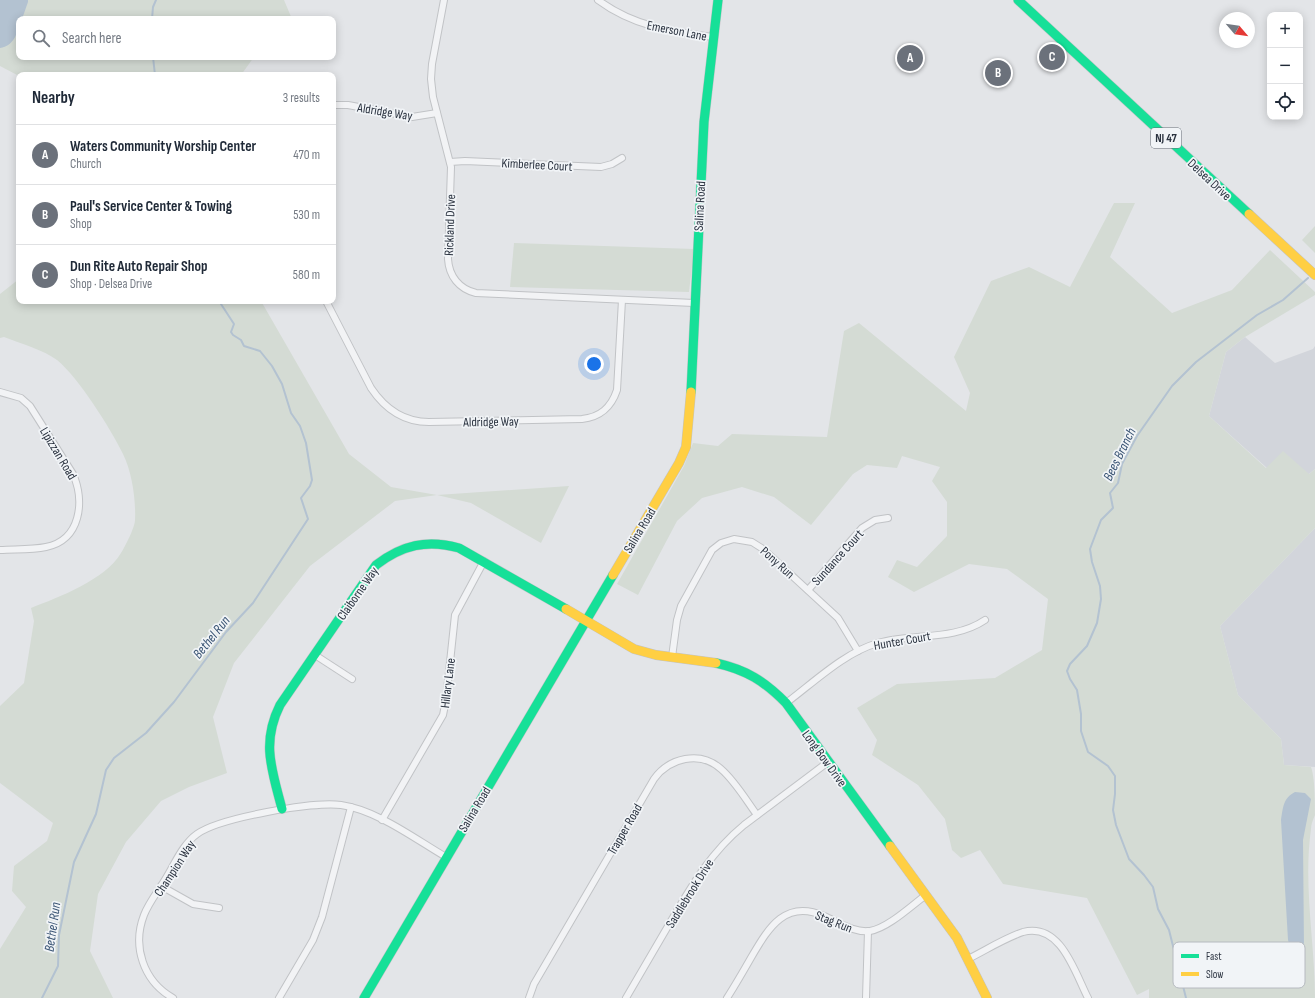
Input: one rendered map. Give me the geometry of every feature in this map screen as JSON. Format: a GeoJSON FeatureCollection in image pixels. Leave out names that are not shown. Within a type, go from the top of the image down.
{"type":"FeatureCollection","features":[{"type":"Feature","properties":{"kind":"street","name":"Rickland Drive"},"geometry":{"type":"LineString","coordinates":[[444,0],[431,73],[432,91],[450,162],[448,259],[452,275],[462,287],[476,293],[694,303]]}},
{"type":"Feature","properties":{"kind":"street","name":"Emerson Lane"},"geometry":{"type":"LineString","coordinates":[[598,0],[619,13],[646,25],[676,32],[713,37]]}},
{"type":"Feature","properties":{"kind":"street","name":"Salina Road"},"geometry":{"type":"LineString","coordinates":[[364,998],[446,856],[679,463],[686,447],[689,422],[704,122],[718,0]]}},
{"type":"Feature","properties":{"kind":"street","name":"Delsea Drive"},"geometry":{"type":"LineString","coordinates":[[1018,0],[1315,275]]}},
{"type":"Feature","properties":{"kind":"street","name":"Aldridge Way"},"geometry":{"type":"LineString","coordinates":[[336,105],[348,105],[412,116],[437,113]]}},
{"type":"Feature","properties":{"kind":"street","name":"Kimberlee Court"},"geometry":{"type":"LineString","coordinates":[[450,162],[470,161],[601,167],[612,164],[622,158]]}},
{"type":"Feature","properties":{"kind":"street","name":"Aldridge Way"},"geometry":{"type":"LineString","coordinates":[[328,304],[371,388],[379,400],[391,410],[405,418],[430,422],[582,419],[598,415],[611,403],[617,390],[622,300]]}},
{"type":"Feature","properties":{"kind":"street","name":"Lipizzan Road"},"geometry":{"type":"LineString","coordinates":[[0,392],[21,398],[30,406],[73,474],[78,486],[80,497],[78,518],[66,536],[57,543],[48,547],[35,549],[0,550]]}},
{"type":"Feature","properties":{"kind":"street","name":"Sundance Court"},"geometry":{"type":"LineString","coordinates":[[808,590],[862,528],[875,520],[888,518]]}},
{"type":"Feature","properties":{"kind":"street","name":"Pony Run"},"geometry":{"type":"LineString","coordinates":[[672,657],[677,620],[681,606],[712,550],[721,543],[734,539],[752,542],[763,549],[838,618],[858,651]]}},
{"type":"Feature","properties":{"kind":"street","name":"Claiborne Way"},"geometry":{"type":"LineString","coordinates":[[282,809],[269,752],[268,730],[275,713],[370,572],[383,558],[399,549],[417,543],[442,543],[464,549],[585,621]]}},
{"type":"Feature","properties":{"kind":"street","name":"Hillary Lane"},"geometry":{"type":"LineString","coordinates":[[382,820],[443,715],[455,615],[462,599],[484,561]]}},
{"type":"Feature","properties":{"kind":"street","name":"Hunter Court"},"geometry":{"type":"LineString","coordinates":[[786,703],[858,651],[890,640],[960,632],[973,628],[985,620]]}},
{"type":"Feature","properties":{"kind":"street","name":"Long Bow Drive"},"geometry":{"type":"LineString","coordinates":[[585,621],[634,649],[652,654],[723,664],[740,668],[763,681],[786,703],[957,938],[987,998]]}},
{"type":"Feature","properties":{"kind":"street"},"geometry":{"type":"LineString","coordinates":[[315,655],[352,679]]}},
{"type":"Feature","properties":{"kind":"street","name":"Trapper Road"},"geometry":{"type":"LineString","coordinates":[[529,998],[538,977],[654,779],[662,770],[671,763],[685,759],[696,758],[710,761],[725,772],[757,815]]}},
{"type":"Feature","properties":{"kind":"street","name":"Saddlebrook Drive"},"geometry":{"type":"LineString","coordinates":[[626,998],[701,869],[731,836],[828,762]]}},
{"type":"Feature","properties":{"kind":"street","name":"Champion Way"},"geometry":{"type":"LineString","coordinates":[[173,998],[152,980],[143,964],[139,948],[140,930],[145,913],[182,851],[201,831],[221,823],[282,809],[324,803],[351,807],[366,812],[446,856]]}},
{"type":"Feature","properties":{"kind":"street"},"geometry":{"type":"LineString","coordinates":[[279,998],[313,940],[322,917],[351,807]]}},
{"type":"Feature","properties":{"kind":"street"},"geometry":{"type":"LineString","coordinates":[[161,886],[193,904],[219,908]]}},
{"type":"Feature","properties":{"kind":"street","name":"Stag Run"},"geometry":{"type":"LineString","coordinates":[[727,998],[768,930],[779,919],[786,915],[810,911],[852,929],[868,931],[885,925],[926,895]]}},
{"type":"Feature","properties":{"kind":"street"},"geometry":{"type":"LineString","coordinates":[[866,998],[868,931]]}},
{"type":"Feature","properties":{"kind":"street"},"geometry":{"type":"LineString","coordinates":[[968,959],[1025,932],[1043,933],[1054,939],[1063,949],[1088,998]]}},
{"type":"Feature","properties":{"kind":"shaded area"},"geometry":{"type":"Polygon","coordinates":[[[0,0],[284,0],[291,16],[16,16],[16,60],[252,60],[243,72],[16,72],[16,74],[0,66],[0,0]]]}},
{"type":"Feature","properties":{"kind":"shaded area"},"geometry":{"type":"Polygon","coordinates":[[[1114,203],[1135,203],[1110,257],[1172,313],[1232,290],[1270,250],[1315,292],[1315,295],[1245,337],[1226,352],[1209,416],[1266,468],[1283,451],[1309,474],[1315,469],[1315,528],[1220,626],[1238,695],[1281,739],[1284,765],[1311,767],[1315,815],[1311,827],[1308,872],[1315,998],[1149,998],[1149,989],[1137,995],[1087,898],[1003,884],[980,850],[961,858],[952,850],[945,819],[918,785],[872,755],[877,740],[857,708],[897,684],[995,678],[1042,650],[1048,599],[1007,569],[969,564],[914,592],[888,577],[897,560],[917,567],[947,536],[947,502],[932,481],[940,467],[902,456],[897,468],[867,465],[853,474],[811,525],[774,497],[742,487],[702,498],[677,521],[638,595],[617,584],[684,466],[693,443],[718,446],[732,434],[827,437],[844,331],[859,323],[966,411],[970,393],[954,357],[991,281],[1029,267],[1070,287],[1114,203]]]}},
{"type":"Feature","properties":{"kind":"shaded area"},"geometry":{"type":"Polygon","coordinates":[[[1315,226],[1315,253],[1302,240],[1315,226]]]}},
{"type":"Feature","properties":{"kind":"shaded area"},"geometry":{"type":"Polygon","coordinates":[[[514,243],[694,249],[689,292],[510,287],[514,243]]]}},
{"type":"Feature","properties":{"kind":"shaded area"},"geometry":{"type":"Polygon","coordinates":[[[16,281],[16,304],[263,304],[349,454],[391,487],[437,495],[395,501],[310,566],[234,663],[213,717],[227,773],[189,787],[161,801],[126,842],[98,894],[90,951],[113,998],[0,998],[0,949],[26,907],[12,891],[14,866],[47,841],[53,823],[0,783],[0,706],[24,683],[34,621],[31,608],[68,593],[93,579],[114,563],[123,550],[132,532],[135,523],[135,504],[129,469],[118,443],[74,378],[52,356],[4,337],[0,338],[0,294],[16,281]]]}},
{"type":"Feature","properties":{"kind":"shaded area"},"geometry":{"type":"Polygon","coordinates":[[[1245,337],[1275,363],[1313,349],[1315,346],[1315,469],[1309,474],[1267,468],[1209,416],[1226,352],[1245,337]]]}},
{"type":"Feature","properties":{"kind":"shaded area"},"geometry":{"type":"Polygon","coordinates":[[[569,486],[541,543],[471,503],[437,495],[569,486]]]}},
{"type":"Feature","properties":{"kind":"shaded area"},"geometry":{"type":"Polygon","coordinates":[[[1315,528],[1315,767],[1284,765],[1281,739],[1238,695],[1220,626],[1315,528]]]}},
{"type":"Feature","properties":{"kind":"water"},"geometry":{"type":"Polygon","coordinates":[[[0,0],[28,0],[23,16],[16,16],[15,38],[5,47],[0,48],[0,0]]]}},
{"type":"Feature","properties":{"kind":"water"},"geometry":{"type":"Polygon","coordinates":[[[1295,792],[1305,793],[1311,799],[1303,840],[1304,942],[1289,942],[1288,940],[1281,820],[1283,807],[1291,794],[1295,792]]]}},
{"type":"Feature","properties":{"kind":"waterway","name":"Bethel Run"},"geometry":{"type":"LineString","coordinates":[[152,16],[153,7],[156,0]]}},
{"type":"Feature","properties":{"kind":"waterway","name":"Bethel Run"},"geometry":{"type":"LineString","coordinates":[[153,60],[155,72]]}},
{"type":"Feature","properties":{"kind":"waterway","name":"Bees Branch"},"geometry":{"type":"LineString","coordinates":[[1173,946],[1169,930],[1158,909],[1153,887],[1129,859],[1116,825],[1113,810],[1115,776],[1108,766],[1088,752],[1081,731],[1081,714],[1077,690],[1067,671],[1070,664],[1087,646],[1097,623],[1101,599],[1100,586],[1092,562],[1090,549],[1101,520],[1113,508],[1110,493],[1118,483],[1122,464],[1137,436],[1172,386],[1196,362],[1257,315],[1283,300],[1308,278]]}},
{"type":"Feature","properties":{"kind":"waterway","name":"Bethel Run"},"geometry":{"type":"LineString","coordinates":[[42,998],[58,966],[59,935],[74,862],[96,814],[106,770],[114,758],[146,733],[174,702],[226,632],[253,603],[308,519],[301,498],[310,486],[312,480],[306,443],[300,426],[291,413],[282,384],[272,366],[260,351],[244,346],[241,340],[233,335],[231,332],[234,324],[221,304]]}},
{"type":"Feature","properties":{"kind":"waterway","name":"Bees Branch"},"geometry":{"type":"LineString","coordinates":[[1184,988],[1186,998]]}},
{"type":"Feature","properties":{"kind":"traffic: fast"},"geometry":{"type":"LineString","coordinates":[[691,392],[704,122],[718,0]]}},
{"type":"Feature","properties":{"kind":"traffic: fast"},"geometry":{"type":"LineString","coordinates":[[1018,0],[1249,214]]}},
{"type":"Feature","properties":{"kind":"traffic: fast"},"geometry":{"type":"LineString","coordinates":[[282,809],[270,757],[271,732],[274,719],[280,705],[376,565],[405,548],[426,544],[447,545],[459,548],[566,609]]}},
{"type":"Feature","properties":{"kind":"traffic: fast"},"geometry":{"type":"LineString","coordinates":[[364,998],[613,575]]}},
{"type":"Feature","properties":{"kind":"traffic: fast"},"geometry":{"type":"LineString","coordinates":[[716,663],[737,669],[754,677],[770,688],[786,703],[890,846]]}},
{"type":"Feature","properties":{"kind":"traffic: slow"},"geometry":{"type":"LineString","coordinates":[[1249,214],[1315,275]]}},
{"type":"Feature","properties":{"kind":"traffic: slow"},"geometry":{"type":"LineString","coordinates":[[613,575],[679,463],[686,447],[691,392]]}},
{"type":"Feature","properties":{"kind":"traffic: slow"},"geometry":{"type":"LineString","coordinates":[[566,609],[634,649],[656,655],[716,663]]}},
{"type":"Feature","properties":{"kind":"traffic: slow"},"geometry":{"type":"LineString","coordinates":[[890,846],[957,938],[987,998]]}},
{"type":"Feature","properties":{"kind":"place","name":"Dun Rite Auto Repair Shop"},"geometry":{"type":"Point","coordinates":[1052,57]}},
{"type":"Feature","properties":{"kind":"place","name":"Waters Community Worship Center"},"geometry":{"type":"Point","coordinates":[910,58]}},
{"type":"Feature","properties":{"kind":"place","name":"Paul's Service Center & Towing"},"geometry":{"type":"Point","coordinates":[998,73]}}]}
